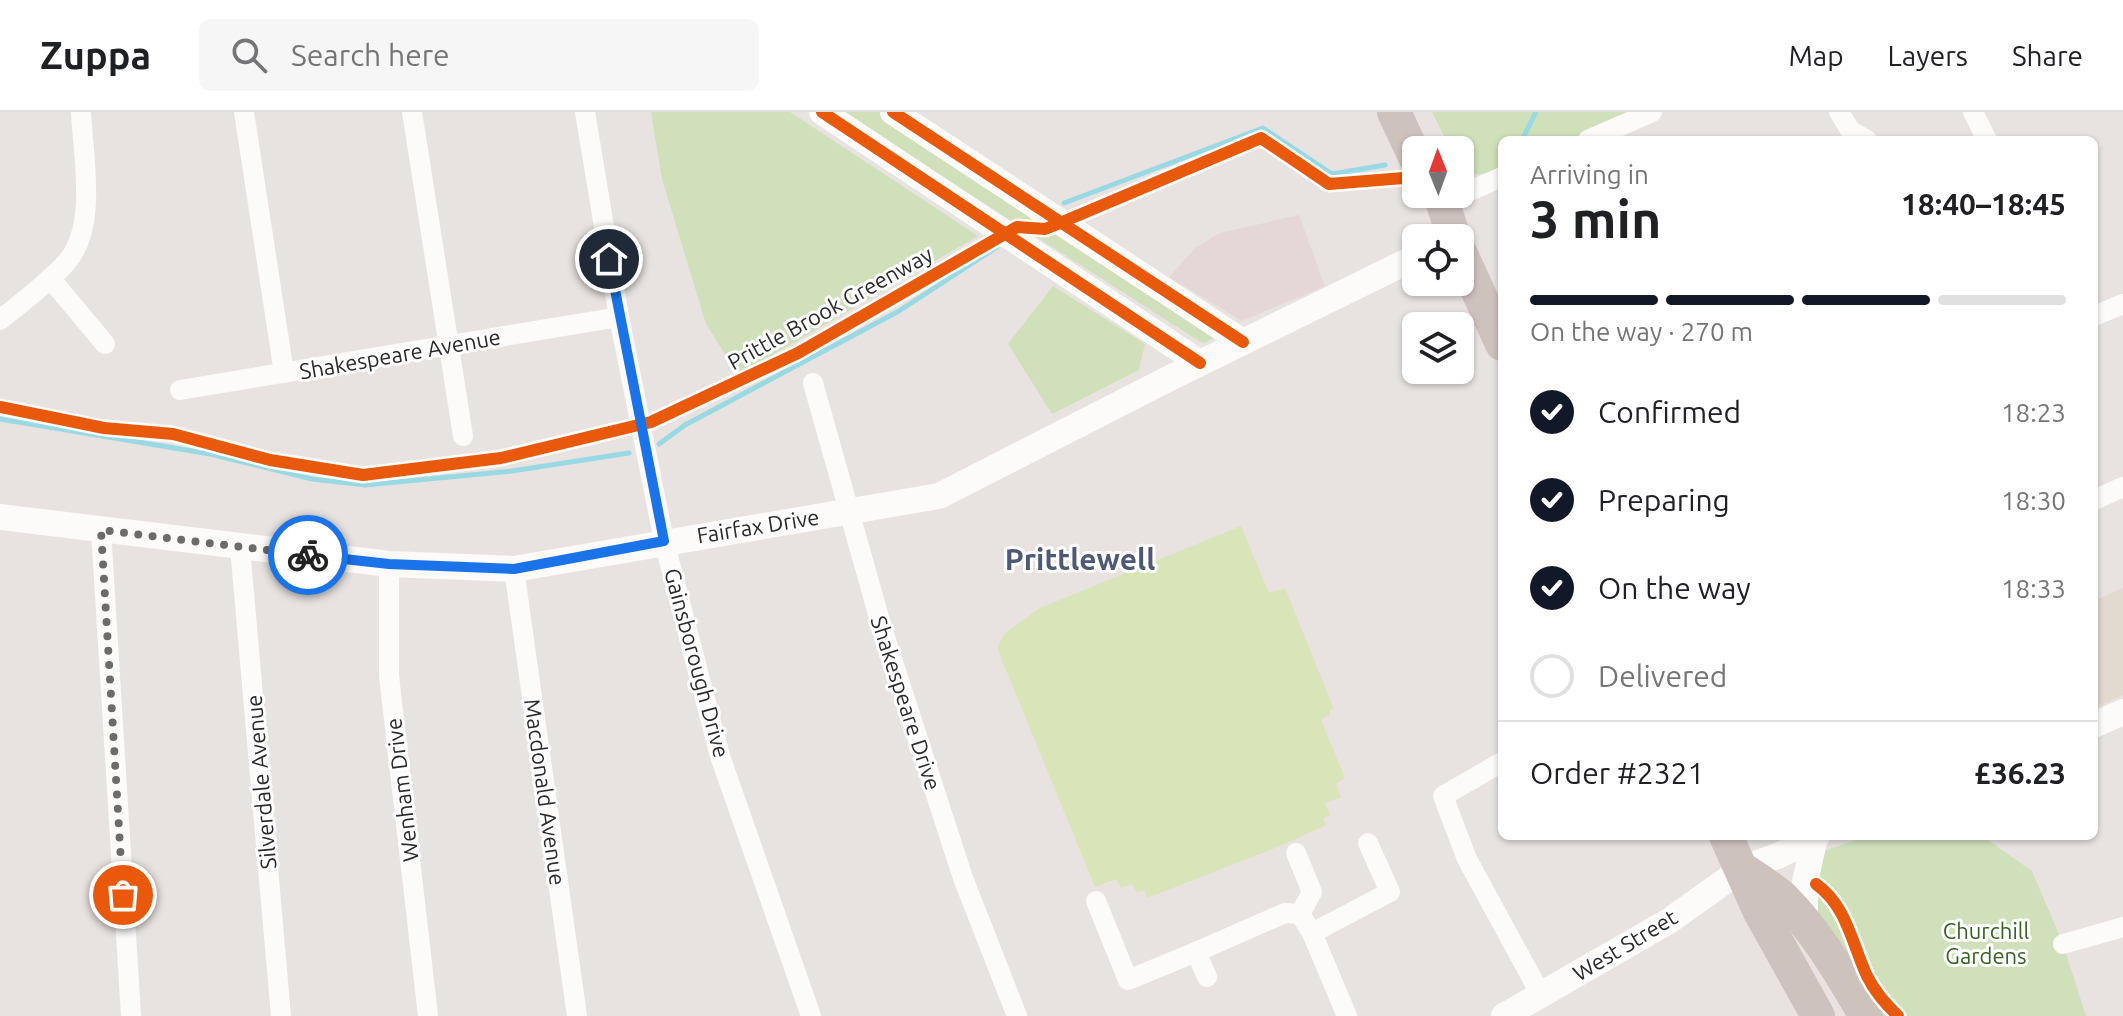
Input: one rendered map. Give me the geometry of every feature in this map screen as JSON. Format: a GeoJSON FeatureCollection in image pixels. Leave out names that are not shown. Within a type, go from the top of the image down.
{"type":"FeatureCollection","features":[{"type":"Feature","properties":{"kind":"highway"},"geometry":{"type":"LineString","coordinates":[[1394,112],[1405,136]]}},
{"type":"Feature","properties":{"kind":"highway"},"geometry":{"type":"LineString","coordinates":[[1414,112],[1425,136]]}},
{"type":"Feature","properties":{"kind":"highway"},"geometry":{"type":"LineString","coordinates":[[1474,283],[1498,335]]}},
{"type":"Feature","properties":{"kind":"highway"},"geometry":{"type":"LineString","coordinates":[[1728,840],[1760,912],[1818,1016]]}},
{"type":"Feature","properties":{"kind":"highway"},"geometry":{"type":"LineString","coordinates":[[1742,869],[1781,896],[1805,923],[1827,951],[1866,1016]]}},
{"type":"Feature","properties":{"kind":"street"},"geometry":{"type":"LineString","coordinates":[[0,320],[67,262],[77,247],[86,221],[81,112]]}},
{"type":"Feature","properties":{"kind":"street"},"geometry":{"type":"LineString","coordinates":[[244,112],[284,373]]}},
{"type":"Feature","properties":{"kind":"street"},"geometry":{"type":"LineString","coordinates":[[412,112],[463,436]]}},
{"type":"Feature","properties":{"kind":"street","name":"Gainsborough Drive"},"geometry":{"type":"LineString","coordinates":[[585,112],[619,317],[664,541],[720,756],[811,1016]]}},
{"type":"Feature","properties":{"kind":"street"},"geometry":{"type":"LineString","coordinates":[[822,112],[1200,363]]}},
{"type":"Feature","properties":{"kind":"street"},"geometry":{"type":"LineString","coordinates":[[893,112],[1243,342]]}},
{"type":"Feature","properties":{"kind":"street"},"geometry":{"type":"LineString","coordinates":[[1600,136],[1652,112]]}},
{"type":"Feature","properties":{"kind":"street"},"geometry":{"type":"LineString","coordinates":[[1839,112],[1850,130],[1860,136]]}},
{"type":"Feature","properties":{"kind":"street"},"geometry":{"type":"LineString","coordinates":[[1973,112],[1985,136]]}},
{"type":"Feature","properties":{"kind":"street"},"geometry":{"type":"LineString","coordinates":[[1474,186],[1498,178]]}},
{"type":"Feature","properties":{"kind":"street","name":"Fairfax Drive"},"geometry":{"type":"LineString","coordinates":[[0,517],[389,564],[514,569],[939,496],[1402,264]]}},
{"type":"Feature","properties":{"kind":"street"},"geometry":{"type":"LineString","coordinates":[[50,278],[105,344]]}},
{"type":"Feature","properties":{"kind":"street"},"geometry":{"type":"LineString","coordinates":[[2098,314],[2123,304]]}},
{"type":"Feature","properties":{"kind":"street","name":"Shakespeare Avenue"},"geometry":{"type":"LineString","coordinates":[[180,390],[619,317]]}},
{"type":"Feature","properties":{"kind":"street"},"geometry":{"type":"LineString","coordinates":[[1168,379],[1175,357],[1172,345]]}},
{"type":"Feature","properties":{"kind":"street","name":"Shakespeare Drive"},"geometry":{"type":"LineString","coordinates":[[813,383],[882,628],[963,878],[1017,1016]]}},
{"type":"Feature","properties":{"kind":"street"},"geometry":{"type":"LineString","coordinates":[[2098,498],[2123,487]]}},
{"type":"Feature","properties":{"kind":"street"},"geometry":{"type":"LineString","coordinates":[[101,530],[131,1016]]}},
{"type":"Feature","properties":{"kind":"street","name":"Silverdale Avenue"},"geometry":{"type":"LineString","coordinates":[[240,547],[281,1016]]}},
{"type":"Feature","properties":{"kind":"street","name":"Wenham Drive"},"geometry":{"type":"LineString","coordinates":[[389,564],[389,676],[428,1016]]}},
{"type":"Feature","properties":{"kind":"street","name":"Macdonald Avenue"},"geometry":{"type":"LineString","coordinates":[[514,569],[577,1016]]}},
{"type":"Feature","properties":{"kind":"street"},"geometry":{"type":"LineString","coordinates":[[2098,723],[2123,712]]}},
{"type":"Feature","properties":{"kind":"street"},"geometry":{"type":"LineString","coordinates":[[1498,764],[1443,796],[1467,859],[1537,1004]]}},
{"type":"Feature","properties":{"kind":"street","name":"West Street"},"geometry":{"type":"LineString","coordinates":[[1504,1016],[1537,1004],[1669,921],[1742,869],[1810,840]]}},
{"type":"Feature","properties":{"kind":"street"},"geometry":{"type":"LineString","coordinates":[[1805,923],[1805,882],[1815,840]]}},
{"type":"Feature","properties":{"kind":"street"},"geometry":{"type":"LineString","coordinates":[[1312,933],[1390,892],[1368,843]]}},
{"type":"Feature","properties":{"kind":"street"},"geometry":{"type":"LineString","coordinates":[[1296,853],[1312,892],[1300,914]]}},
{"type":"Feature","properties":{"kind":"street"},"geometry":{"type":"LineString","coordinates":[[1096,901],[1128,980],[1285,913],[1300,914]]}},
{"type":"Feature","properties":{"kind":"street"},"geometry":{"type":"LineString","coordinates":[[1300,914],[1312,933],[1347,1016]]}},
{"type":"Feature","properties":{"kind":"street"},"geometry":{"type":"LineString","coordinates":[[2063,944],[2123,927]]}},
{"type":"Feature","properties":{"kind":"street"},"geometry":{"type":"LineString","coordinates":[[1196,952],[1207,977]]}},
{"type":"Feature","properties":{"kind":"shaded area"},"geometry":{"type":"Polygon","coordinates":[[[1299,215],[1325,286],[1242,321],[1169,277],[1195,248],[1220,233],[1299,215]]]}},
{"type":"Feature","properties":{"kind":"shaded area"},"geometry":{"type":"Polygon","coordinates":[[[2123,588],[2123,695],[2098,706],[2098,599],[2123,588]]]}},
{"type":"Feature","properties":{"kind":"green space"},"geometry":{"type":"Polygon","coordinates":[[[651,112],[790,112],[978,236],[738,375],[706,324],[662,179],[651,112]]]}},
{"type":"Feature","properties":{"kind":"green space"},"geometry":{"type":"Polygon","coordinates":[[[842,112],[885,112],[1216,337],[1204,343],[1199,341],[842,112]]]}},
{"type":"Feature","properties":{"kind":"green space"},"geometry":{"type":"Polygon","coordinates":[[[1432,112],[1636,112],[1581,136],[1498,136],[1498,168],[1484,174],[1474,174],[1474,136],[1444,136],[1432,112]]]}},
{"type":"Feature","properties":{"kind":"green space"},"geometry":{"type":"Polygon","coordinates":[[[1053,286],[1145,344],[1139,370],[1052,414],[1008,344],[1053,286]]]}},
{"type":"Feature","properties":{"kind":"green space"},"geometry":{"type":"Polygon","coordinates":[[[1241,526],[1269,593],[1285,588],[1334,709],[1321,720],[1345,778],[1336,784],[1341,797],[1325,803],[1330,815],[1323,818],[1326,825],[1147,898],[1144,890],[1137,893],[1132,884],[1121,888],[1116,879],[1095,887],[997,648],[1005,633],[1040,608],[1241,526]]]}},
{"type":"Feature","properties":{"kind":"green space","name":"Churchill Gardens"},"geometry":{"type":"Polygon","coordinates":[[[1856,840],[1988,840],[2032,871],[2063,944],[2086,1016],[1861,1016],[1805,923],[1815,854],[1856,840]]]}},
{"type":"Feature","properties":{"kind":"waterway"},"geometry":{"type":"LineString","coordinates":[[1524,136],[1536,112]]}},
{"type":"Feature","properties":{"kind":"waterway"},"geometry":{"type":"LineString","coordinates":[[1064,203],[1263,128],[1332,174],[1385,165]]}},
{"type":"Feature","properties":{"kind":"waterway"},"geometry":{"type":"LineString","coordinates":[[659,444],[685,425],[899,311],[997,247]]}},
{"type":"Feature","properties":{"kind":"waterway"},"geometry":{"type":"LineString","coordinates":[[0,419],[210,454],[312,479],[365,485],[512,471],[629,453]]}},
{"type":"Feature","properties":{"kind":"cycle path"},"geometry":{"type":"LineString","coordinates":[[822,112],[1200,363]]}},
{"type":"Feature","properties":{"kind":"cycle path"},"geometry":{"type":"LineString","coordinates":[[893,112],[1243,342]]}},
{"type":"Feature","properties":{"kind":"cycle path","name":"Prittle Brook Greenway"},"geometry":{"type":"LineString","coordinates":[[0,407],[104,428],[173,434],[270,460],[363,475],[501,458],[651,422],[798,353],[1017,227],[1045,229],[1261,138],[1329,184],[1402,178]]}},
{"type":"Feature","properties":{"kind":"cycle path"},"geometry":{"type":"LineString","coordinates":[[1816,884],[1842,914],[1870,982],[1898,1016]]}},
{"type":"Feature","properties":{"kind":"way so far"},"geometry":{"type":"LineString","coordinates":[[123,895],[101,530],[308,555]]}},
{"type":"Feature","properties":{"kind":"district","name":"Prittlewell"},"geometry":{"type":"Point","coordinates":[1080,560]}},
{"type":"Feature","properties":{"kind":"route"},"geometry":{"type":"LineString","coordinates":[[308,555],[389,564],[514,569],[664,541],[609,259]]}}]}
